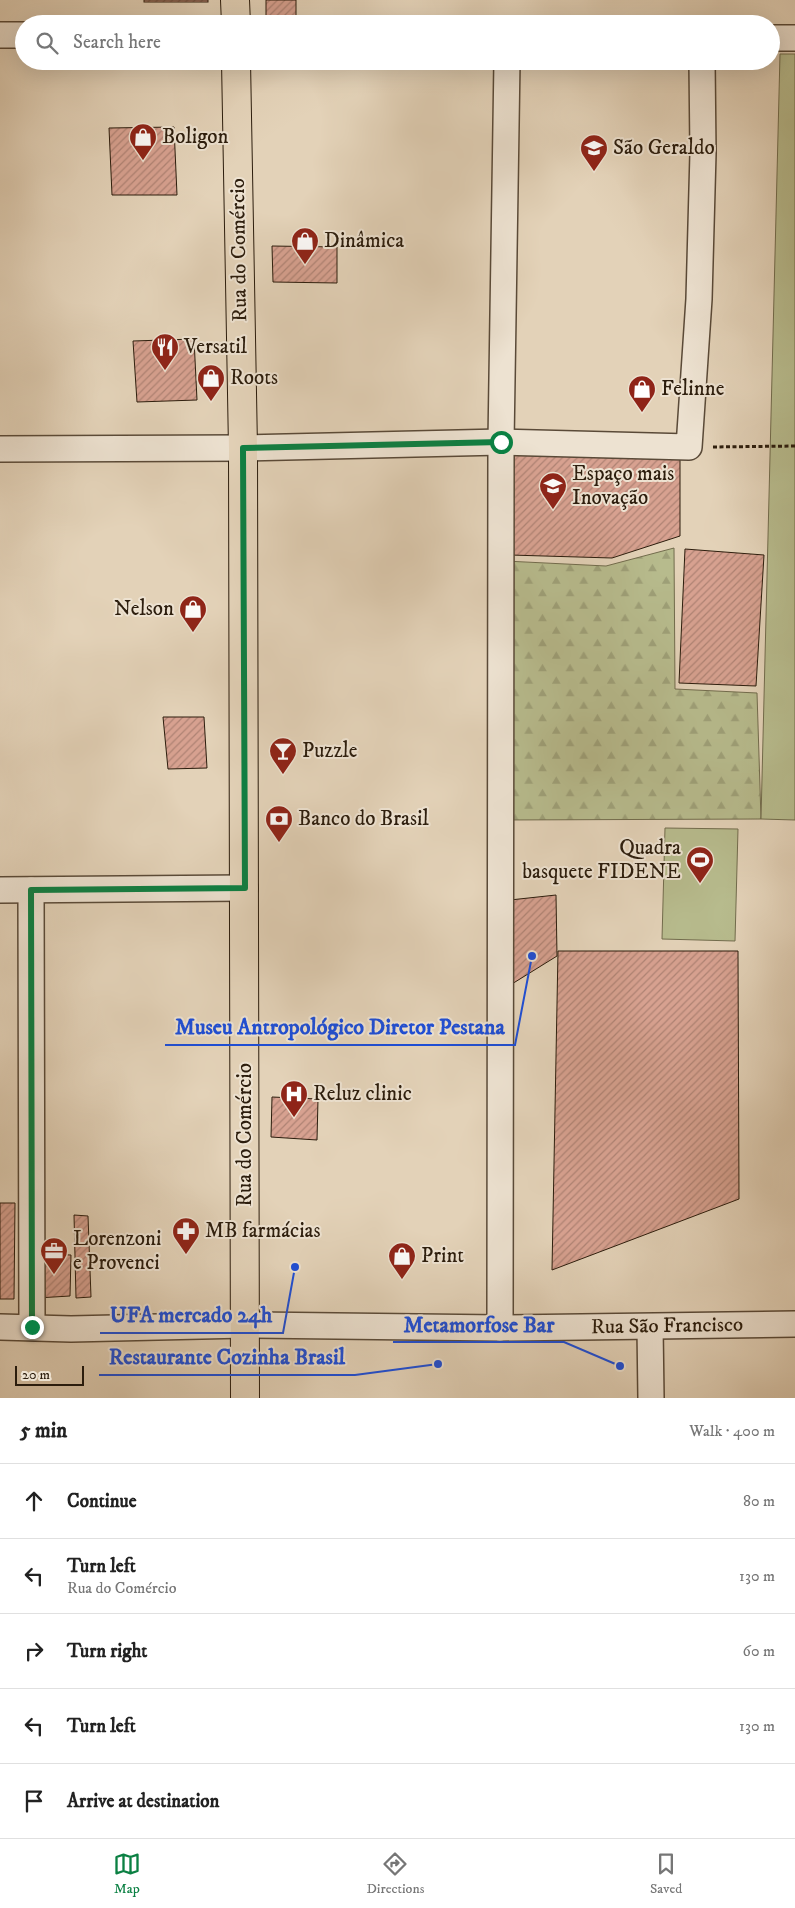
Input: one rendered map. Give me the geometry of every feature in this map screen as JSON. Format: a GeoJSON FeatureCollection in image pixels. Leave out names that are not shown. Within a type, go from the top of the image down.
{"type":"FeatureCollection","features":[{"type":"Feature","properties":{"kind":"main road"},"geometry":{"type":"LineString","coordinates":[[235,0],[236,15]]}},
{"type":"Feature","properties":{"kind":"main road","name":"Rua do Comércio"},"geometry":{"type":"LineString","coordinates":[[236,70],[243,448],[245,1398]]}},
{"type":"Feature","properties":{"kind":"street"},"geometry":{"type":"LineString","coordinates":[[0,35],[15,35]]}},
{"type":"Feature","properties":{"kind":"street"},"geometry":{"type":"LineString","coordinates":[[780,38],[795,38]]}},
{"type":"Feature","properties":{"kind":"street"},"geometry":{"type":"LineString","coordinates":[[500,1328],[501,442],[506,70]]}},
{"type":"Feature","properties":{"kind":"street"},"geometry":{"type":"LineString","coordinates":[[0,449],[243,448],[501,442],[689,447],[699,299],[703,153],[702,70]]}},
{"type":"Feature","properties":{"kind":"street"},"geometry":{"type":"LineString","coordinates":[[0,890],[245,888]]}},
{"type":"Feature","properties":{"kind":"street"},"geometry":{"type":"LineString","coordinates":[[31,890],[32,1327]]}},
{"type":"Feature","properties":{"kind":"street","name":"Rua São Francisco"},"geometry":{"type":"LineString","coordinates":[[0,1327],[71,1329],[245,1325],[500,1328],[795,1324]]}},
{"type":"Feature","properties":{"kind":"street"},"geometry":{"type":"LineString","coordinates":[[650,1327],[650,1398]]}},
{"type":"Feature","properties":{"kind":"path"},"geometry":{"type":"LineString","coordinates":[[689,447],[795,446]]}},
{"type":"Feature","properties":{"kind":"green space"},"geometry":{"type":"Polygon","coordinates":[[[780,54],[795,54],[795,820],[761,819],[780,54]]]}},
{"type":"Feature","properties":{"kind":"green space"},"geometry":{"type":"Polygon","coordinates":[[[674,548],[675,689],[757,693],[761,819],[504,820],[505,561],[606,566],[674,548]]]}},
{"type":"Feature","properties":{"kind":"green space","name":"Quadra basquete FIDENE"},"geometry":{"type":"Polygon","coordinates":[[[665,828],[738,829],[735,941],[662,939],[665,828]]]}},
{"type":"Feature","properties":{"kind":"building"},"geometry":{"type":"Polygon","coordinates":[[[144,0],[208,0],[208,2],[144,2],[144,0]]]}},
{"type":"Feature","properties":{"kind":"building"},"geometry":{"type":"Polygon","coordinates":[[[266,0],[296,0],[296,15],[266,15],[266,0]]]}},
{"type":"Feature","properties":{"kind":"building","name":"Boligon"},"geometry":{"type":"Polygon","coordinates":[[[174,127],[177,195],[112,195],[109,128],[174,127]]]}},
{"type":"Feature","properties":{"kind":"building","name":"Dinâmica"},"geometry":{"type":"Polygon","coordinates":[[[272,246],[337,247],[337,283],[273,282],[272,246]]]}},
{"type":"Feature","properties":{"kind":"building","name":"Versatil"},"geometry":{"type":"Polygon","coordinates":[[[194,339],[197,400],[137,402],[133,341],[194,339]]]}},
{"type":"Feature","properties":{"kind":"building"},"geometry":{"type":"Polygon","coordinates":[[[510,449],[680,451],[680,536],[612,558],[510,555],[510,449]]]}},
{"type":"Feature","properties":{"kind":"building"},"geometry":{"type":"Polygon","coordinates":[[[685,549],[764,555],[756,686],[679,683],[685,549]]]}},
{"type":"Feature","properties":{"kind":"building"},"geometry":{"type":"Polygon","coordinates":[[[163,717],[204,717],[207,768],[168,769],[163,717]]]}},
{"type":"Feature","properties":{"kind":"building"},"geometry":{"type":"Polygon","coordinates":[[[556,895],[557,956],[507,987],[510,900],[556,895]]]}},
{"type":"Feature","properties":{"kind":"building"},"geometry":{"type":"Polygon","coordinates":[[[558,951],[738,951],[739,1199],[552,1270],[558,951]]]}},
{"type":"Feature","properties":{"kind":"building","name":"Reluz clinic"},"geometry":{"type":"Polygon","coordinates":[[[272,1097],[318,1099],[317,1140],[271,1137],[272,1097]]]}},
{"type":"Feature","properties":{"kind":"building"},"geometry":{"type":"Polygon","coordinates":[[[0,1203],[15,1203],[14,1299],[0,1299],[0,1203]]]}},
{"type":"Feature","properties":{"kind":"building"},"geometry":{"type":"Polygon","coordinates":[[[74,1215],[88,1216],[91,1297],[76,1298],[74,1215]]]}},
{"type":"Feature","properties":{"kind":"building","name":"Lorenzoni e Provenci"},"geometry":{"type":"Polygon","coordinates":[[[36,1254],[71,1255],[70,1296],[37,1298],[36,1254]]]}},
{"type":"Feature","properties":{"kind":"place","name":"Boligon"},"geometry":{"type":"Point","coordinates":[143,161]}},
{"type":"Feature","properties":{"kind":"place","name":"São Geraldo"},"geometry":{"type":"Point","coordinates":[594,172]}},
{"type":"Feature","properties":{"kind":"place","name":"Dinâmica"},"geometry":{"type":"Point","coordinates":[305,265]}},
{"type":"Feature","properties":{"kind":"place","name":"Versatil"},"geometry":{"type":"Point","coordinates":[165,371]}},
{"type":"Feature","properties":{"kind":"place","name":"Roots"},"geometry":{"type":"Point","coordinates":[211,402]}},
{"type":"Feature","properties":{"kind":"place","name":"Felinne"},"geometry":{"type":"Point","coordinates":[642,413]}},
{"type":"Feature","properties":{"kind":"place","name":"Espaço mais Inovação"},"geometry":{"type":"Point","coordinates":[553,510]}},
{"type":"Feature","properties":{"kind":"place","name":"Nelson"},"geometry":{"type":"Point","coordinates":[193,633]}},
{"type":"Feature","properties":{"kind":"place","name":"Puzzle"},"geometry":{"type":"Point","coordinates":[283,775]}},
{"type":"Feature","properties":{"kind":"place","name":"Banco do Brasil"},"geometry":{"type":"Point","coordinates":[279,843]}},
{"type":"Feature","properties":{"kind":"place","name":"Quadra basquete FIDENE"},"geometry":{"type":"Point","coordinates":[700,884]}},
{"type":"Feature","properties":{"kind":"place","name":"Museu Antropológico Diretor Pestana"},"geometry":{"type":"Point","coordinates":[532,956]}},
{"type":"Feature","properties":{"kind":"place","name":"Reluz clinic"},"geometry":{"type":"Point","coordinates":[294,1118]}},
{"type":"Feature","properties":{"kind":"place","name":"MB farmácias"},"geometry":{"type":"Point","coordinates":[186,1255]}},
{"type":"Feature","properties":{"kind":"place","name":"UFA mercado 24h"},"geometry":{"type":"Point","coordinates":[295,1267]}},
{"type":"Feature","properties":{"kind":"place","name":"Lorenzoni e Provenci"},"geometry":{"type":"Point","coordinates":[54,1275]}},
{"type":"Feature","properties":{"kind":"place","name":"Print"},"geometry":{"type":"Point","coordinates":[402,1280]}},
{"type":"Feature","properties":{"kind":"place","name":"Restaurante Cozinha Brasil"},"geometry":{"type":"Point","coordinates":[438,1364]}},
{"type":"Feature","properties":{"kind":"place","name":"Metamorfose Bar"},"geometry":{"type":"Point","coordinates":[620,1366]}},
{"type":"Feature","properties":{"kind":"route"},"geometry":{"type":"LineString","coordinates":[[32,1327],[31,890],[245,888],[243,448],[501,442]]}}]}
